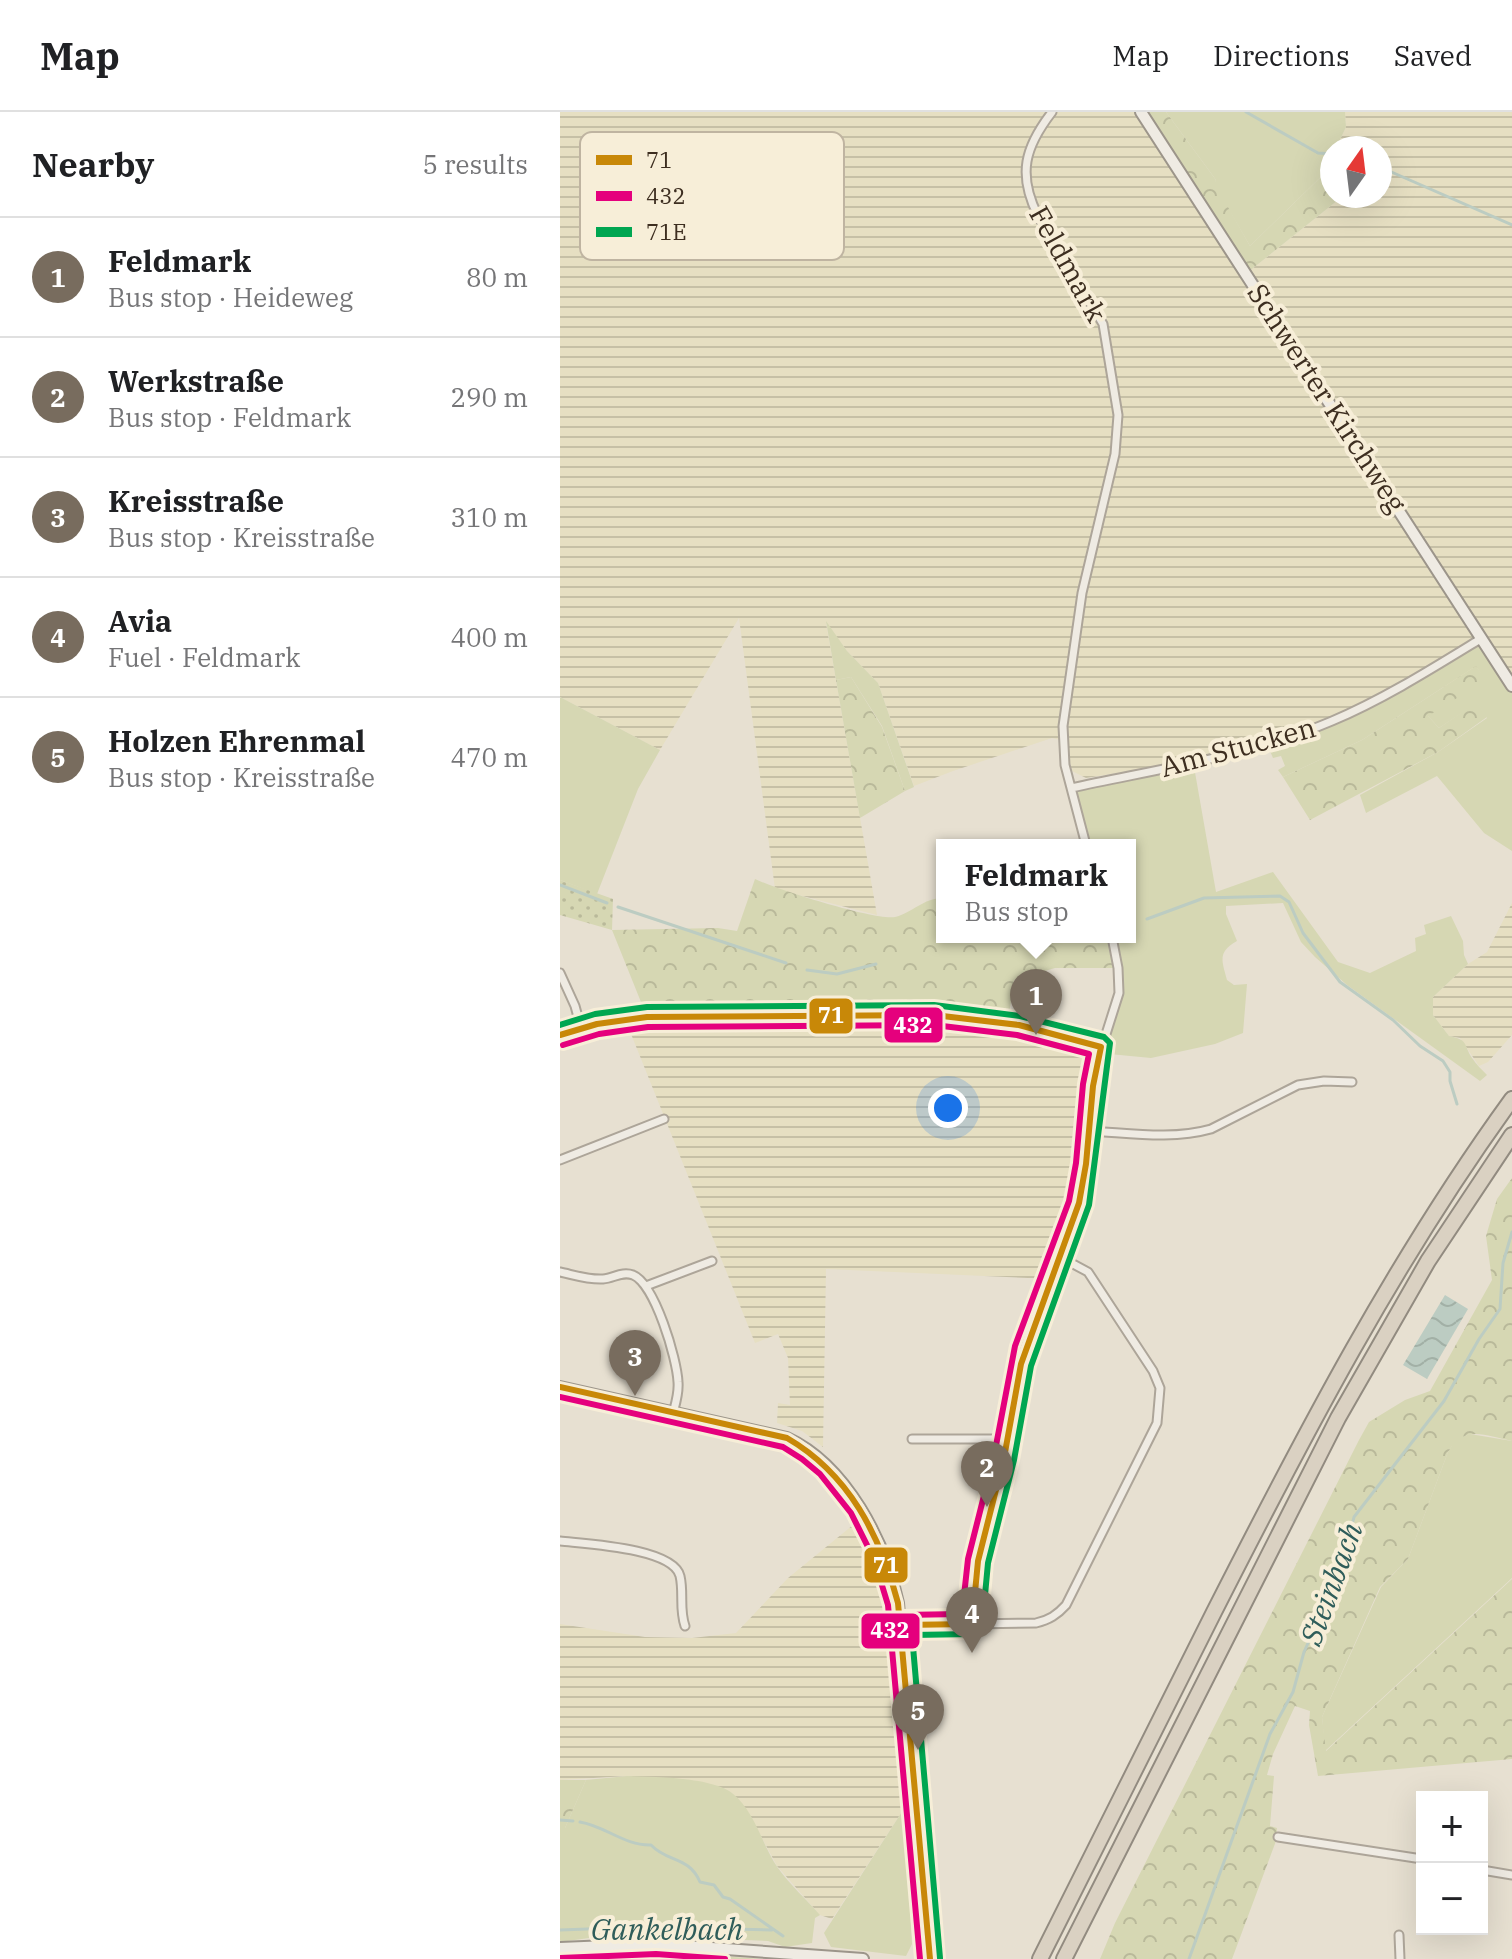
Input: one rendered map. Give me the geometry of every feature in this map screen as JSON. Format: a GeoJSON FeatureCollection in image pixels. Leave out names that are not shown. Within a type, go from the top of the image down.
{"type":"FeatureCollection","features":[{"type":"Feature","properties":{"kind":"highway"},"geometry":{"type":"LineString","coordinates":[[1040,1959],[1326,1394],[1409,1250],[1512,1099]]}},
{"type":"Feature","properties":{"kind":"highway"},"geometry":{"type":"LineString","coordinates":[[1064,1959],[1338,1418],[1428,1261],[1512,1135]]}},
{"type":"Feature","properties":{"kind":"main road","name":"Schwerter Kirchweg"},"geometry":{"type":"LineString","coordinates":[[1141,112],[1512,686]]}},
{"type":"Feature","properties":{"kind":"main road"},"geometry":{"type":"LineString","coordinates":[[560,1387],[787,1438],[808,1450],[826,1466],[862,1514],[894,1584],[901,1625],[930,1959]]}},
{"type":"Feature","properties":{"kind":"main road"},"geometry":{"type":"LineString","coordinates":[[560,1948],[668,1945],[863,1959]]}},
{"type":"Feature","properties":{"kind":"street","name":"Feldmark"},"geometry":{"type":"LineString","coordinates":[[1052,112],[1033,136],[1029,147],[1027,175],[1030,198],[1103,324],[1118,415],[1115,454],[1082,593],[1064,717],[1063,755],[1084,839]]}},
{"type":"Feature","properties":{"kind":"street","name":"Am Stucken"},"geometry":{"type":"LineString","coordinates":[[1071,788],[1238,752],[1302,732],[1369,704],[1482,638]]}},
{"type":"Feature","properties":{"kind":"street"},"geometry":{"type":"LineString","coordinates":[[972,1624],[972,1600],[979,1561],[1008,1439],[1024,1352],[1062,1258],[1079,1201],[1090,1131],[1090,1097],[1101,1047],[1119,993],[1113,943]]}},
{"type":"Feature","properties":{"kind":"street"},"geometry":{"type":"LineString","coordinates":[[560,973],[581,1028]]}},
{"type":"Feature","properties":{"kind":"street"},"geometry":{"type":"LineString","coordinates":[[560,1035],[581,1028],[647,1017],[946,1015],[1008,1022],[1101,1047]]}},
{"type":"Feature","properties":{"kind":"street"},"geometry":{"type":"LineString","coordinates":[[1090,1131],[1169,1135],[1198,1133],[1298,1085],[1324,1081],[1352,1082]]}},
{"type":"Feature","properties":{"kind":"street"},"geometry":{"type":"LineString","coordinates":[[560,1160],[664,1119]]}},
{"type":"Feature","properties":{"kind":"street"},"geometry":{"type":"LineString","coordinates":[[901,1625],[1036,1623],[1048,1620],[1066,1605],[1157,1423],[1160,1388],[1153,1371],[1088,1272],[1062,1258]]}},
{"type":"Feature","properties":{"kind":"street"},"geometry":{"type":"LineString","coordinates":[[646,1286],[712,1261]]}},
{"type":"Feature","properties":{"kind":"street"},"geometry":{"type":"LineString","coordinates":[[560,1272],[604,1279],[629,1274],[646,1286],[675,1359],[679,1381],[673,1413]]}},
{"type":"Feature","properties":{"kind":"street"},"geometry":{"type":"LineString","coordinates":[[912,1439],[1008,1439]]}},
{"type":"Feature","properties":{"kind":"street"},"geometry":{"type":"LineString","coordinates":[[560,1541],[618,1548],[671,1562],[680,1575],[681,1615],[685,1626]]}},
{"type":"Feature","properties":{"kind":"street"},"geometry":{"type":"LineString","coordinates":[[1278,1837],[1416,1858]]}},
{"type":"Feature","properties":{"kind":"street"},"geometry":{"type":"LineString","coordinates":[[1488,1871],[1512,1875]]}},
{"type":"Feature","properties":{"kind":"street"},"geometry":{"type":"LineString","coordinates":[[1399,1935],[1400,1959]]}},
{"type":"Feature","properties":{"kind":"shaded area"},"geometry":{"type":"Polygon","coordinates":[[[560,112],[1141,112],[1247,273],[1328,208],[1392,208],[1392,136],[1342,136],[1346,127],[1345,112],[1512,112],[1512,686],[1399,687],[1302,732],[1193,761],[1086,778],[1072,771],[1064,741],[1052,738],[914,786],[878,683],[847,651],[826,623],[877,915],[775,889],[739,618],[660,750],[560,697],[560,112]]]}},
{"type":"Feature","properties":{"kind":"shaded area"},"geometry":{"type":"Polygon","coordinates":[[[1512,903],[1512,1035],[1488,1062],[1479,1066],[1460,1038],[1449,1036],[1433,1015],[1433,997],[1468,964],[1487,952],[1512,903]]]}},
{"type":"Feature","properties":{"kind":"shaded area"},"geometry":{"type":"Polygon","coordinates":[[[969,1016],[1101,1047],[1079,1201],[1052,1279],[826,1269],[823,1447],[802,1431],[777,1423],[778,1403],[790,1405],[788,1358],[778,1334],[755,1343],[629,1029],[647,1017],[969,1016]]]}},
{"type":"Feature","properties":{"kind":"shaded area"},"geometry":{"type":"Polygon","coordinates":[[[853,1525],[881,1571],[889,1600],[905,1807],[832,1919],[820,1915],[777,1866],[748,1812],[732,1793],[627,1776],[560,1780],[560,1624],[645,1637],[692,1638],[736,1633],[788,1578],[853,1525]]]}},
{"type":"Feature","properties":{"kind":"green space"},"geometry":{"type":"Polygon","coordinates":[[[1141,112],[1166,112],[1216,180],[1215,184],[1250,246],[1320,178],[1320,208],[1328,208],[1247,273],[1141,112]]]}},
{"type":"Feature","properties":{"kind":"green space"},"geometry":{"type":"Polygon","coordinates":[[[1166,112],[1345,112],[1346,127],[1342,136],[1320,136],[1320,178],[1250,246],[1214,184],[1216,180],[1166,112]]]}},
{"type":"Feature","properties":{"kind":"green space"},"geometry":{"type":"Polygon","coordinates":[[[826,621],[847,651],[878,683],[914,787],[905,791],[882,726],[851,677],[836,680],[826,621]]]}},
{"type":"Feature","properties":{"kind":"green space"},"geometry":{"type":"Polygon","coordinates":[[[1482,638],[1512,686],[1512,851],[1484,833],[1437,776],[1366,813],[1360,795],[1438,752],[1487,718],[1477,703],[1439,728],[1427,715],[1485,680],[1476,666],[1362,740],[1283,777],[1278,770],[1285,766],[1281,756],[1273,758],[1267,744],[1332,721],[1482,638]]]}},
{"type":"Feature","properties":{"kind":"green space"},"geometry":{"type":"Polygon","coordinates":[[[1476,666],[1486,680],[1428,716],[1439,728],[1477,702],[1487,717],[1438,752],[1310,820],[1283,777],[1362,740],[1476,666]]]}},
{"type":"Feature","properties":{"kind":"green space"},"geometry":{"type":"Polygon","coordinates":[[[851,677],[882,727],[905,791],[860,818],[836,680],[851,677]]]}},
{"type":"Feature","properties":{"kind":"green space"},"geometry":{"type":"Polygon","coordinates":[[[560,697],[660,750],[638,789],[597,894],[560,880],[560,697]]]}},
{"type":"Feature","properties":{"kind":"green space"},"geometry":{"type":"Polygon","coordinates":[[[1193,761],[1216,892],[1273,872],[1338,962],[1370,973],[1416,951],[1415,938],[1426,934],[1424,925],[1451,916],[1463,941],[1468,964],[1433,997],[1433,1015],[1449,1036],[1463,1041],[1487,1075],[1480,1081],[1347,985],[1301,942],[1283,903],[1226,906],[1237,941],[1224,953],[1227,980],[1234,985],[1247,984],[1243,1033],[1215,1044],[1151,1058],[1099,1053],[1119,993],[1113,943],[1136,943],[1136,839],[1084,839],[1071,788],[1193,761]]]}},
{"type":"Feature","properties":{"kind":"green space"},"geometry":{"type":"Polygon","coordinates":[[[755,879],[825,903],[884,917],[901,915],[936,899],[936,943],[1113,943],[1118,968],[1055,968],[1014,980],[1008,1022],[969,1016],[647,1017],[612,930],[718,928],[737,931],[755,879]]]}},
{"type":"Feature","properties":{"kind":"green space"},"geometry":{"type":"Polygon","coordinates":[[[560,880],[613,899],[612,930],[560,915],[560,880]]]}},
{"type":"Feature","properties":{"kind":"green space"},"geometry":{"type":"Polygon","coordinates":[[[1512,1178],[1512,1441],[1469,1435],[1461,1438],[1448,1452],[1408,1559],[1380,1587],[1322,1717],[1326,1751],[1512,1579],[1512,1759],[1318,1776],[1309,1725],[1310,1711],[1295,1706],[1267,1775],[1274,1776],[1270,1826],[1277,1828],[1276,1841],[1232,1959],[1100,1959],[1115,1923],[1369,1422],[1405,1400],[1430,1391],[1492,1280],[1486,1236],[1497,1199],[1512,1178]]]}},
{"type":"Feature","properties":{"kind":"green space"},"geometry":{"type":"Polygon","coordinates":[[[1470,1434],[1512,1441],[1512,1578],[1325,1751],[1322,1717],[1381,1587],[1408,1559],[1448,1452],[1456,1439],[1470,1434]]]}},
{"type":"Feature","properties":{"kind":"green space"},"geometry":{"type":"Polygon","coordinates":[[[627,1776],[697,1781],[723,1788],[740,1800],[778,1868],[820,1915],[815,1918],[812,1943],[785,1947],[768,1941],[611,1935],[560,1942],[560,1828],[565,1828],[586,1780],[627,1776]]]}},
{"type":"Feature","properties":{"kind":"green space"},"geometry":{"type":"Polygon","coordinates":[[[560,1780],[586,1780],[565,1828],[560,1828],[560,1780]]]}},
{"type":"Feature","properties":{"kind":"green space"},"geometry":{"type":"Polygon","coordinates":[[[905,1807],[912,1944],[906,1956],[831,1947],[824,1933],[905,1807]]]}},
{"type":"Feature","properties":{"kind":"green space"},"geometry":{"type":"Polygon","coordinates":[[[672,1953],[764,1959],[633,1959],[672,1953]]]}},
{"type":"Feature","properties":{"kind":"water"},"geometry":{"type":"Polygon","coordinates":[[[1445,1295],[1468,1309],[1427,1379],[1403,1365],[1445,1295]]]}},
{"type":"Feature","properties":{"kind":"waterway"},"geometry":{"type":"LineString","coordinates":[[1246,112],[1320,153]]}},
{"type":"Feature","properties":{"kind":"waterway"},"geometry":{"type":"LineString","coordinates":[[1392,172],[1512,225]]}},
{"type":"Feature","properties":{"kind":"waterway"},"geometry":{"type":"LineString","coordinates":[[560,885],[607,903]]}},
{"type":"Feature","properties":{"kind":"waterway"},"geometry":{"type":"LineString","coordinates":[[1147,919],[1204,898],[1280,896],[1289,902],[1303,933],[1340,982],[1443,1061],[1450,1072],[1457,1104]]}},
{"type":"Feature","properties":{"kind":"waterway"},"geometry":{"type":"LineString","coordinates":[[618,907],[786,963]]}},
{"type":"Feature","properties":{"kind":"waterway"},"geometry":{"type":"LineString","coordinates":[[807,970],[837,974],[876,964]]}},
{"type":"Feature","properties":{"kind":"waterway","name":"Steinbach"},"geometry":{"type":"LineString","coordinates":[[1189,1959],[1270,1734],[1293,1692],[1304,1652],[1318,1621],[1333,1599],[1354,1517],[1444,1401],[1500,1309],[1503,1263],[1512,1232]]}},
{"type":"Feature","properties":{"kind":"waterway"},"geometry":{"type":"LineString","coordinates":[[560,1820],[573,1821]]}},
{"type":"Feature","properties":{"kind":"waterway"},"geometry":{"type":"LineString","coordinates":[[580,1822],[632,1842],[651,1845],[690,1868],[700,1882],[714,1885],[723,1897],[783,1936]]}},
{"type":"Feature","properties":{"kind":"waterway","name":"Gankelbach"},"geometry":{"type":"LineString","coordinates":[[560,1930],[642,1927],[772,1930]]}},
{"type":"Feature","properties":{"kind":"transit line","name":"71E"},"geometry":{"type":"LineString","coordinates":[[560,1025],[595,1014],[647,1007],[934,1005],[1020,1016],[1104,1037],[1110,1043],[1089,1205],[1031,1366],[1014,1460],[988,1563],[982,1627],[973,1634],[912,1635],[940,1958]]}},
{"type":"Feature","properties":{"kind":"transit line","name":"71"},"geometry":{"type":"LineString","coordinates":[[560,1035],[597,1024],[647,1017],[934,1015],[1019,1025],[1101,1047]]}},
{"type":"Feature","properties":{"kind":"transit line","name":"432"},"geometry":{"type":"LineString","coordinates":[[563,1045],[599,1034],[648,1027],[934,1025],[1017,1035],[1089,1054],[1069,1201],[1015,1346],[994,1456],[968,1559],[962,1614],[901,1615]]}},
{"type":"Feature","properties":{"kind":"transit line","name":"71"},"geometry":{"type":"LineString","coordinates":[[972,1624],[978,1561],[1004,1458],[1021,1364],[1079,1203],[1093,1086],[1101,1047]]}},
{"type":"Feature","properties":{"kind":"transit line","name":"71"},"geometry":{"type":"LineString","coordinates":[[560,1387],[787,1438],[828,1469],[859,1508],[882,1554],[898,1603],[930,1959]]}},
{"type":"Feature","properties":{"kind":"transit line","name":"432"},"geometry":{"type":"LineString","coordinates":[[560,1397],[783,1447],[820,1474],[851,1513],[874,1559],[888,1605],[920,1959]]}},
{"type":"Feature","properties":{"kind":"transit line","name":"71"},"geometry":{"type":"LineString","coordinates":[[901,1625],[972,1624]]}},
{"type":"Feature","properties":{"kind":"transit line","name":"432"},"geometry":{"type":"LineString","coordinates":[[560,1958],[656,1954],[725,1959]]}},
{"type":"Feature","properties":{"kind":"place","name":"Feldmark"},"geometry":{"type":"Point","coordinates":[1036,1035]}},
{"type":"Feature","properties":{"kind":"place","name":"Kreisstraße"},"geometry":{"type":"Point","coordinates":[635,1396]}},
{"type":"Feature","properties":{"kind":"place","name":"Werkstraße"},"geometry":{"type":"Point","coordinates":[987,1507]}},
{"type":"Feature","properties":{"kind":"place","name":"Avia"},"geometry":{"type":"Point","coordinates":[972,1653]}},
{"type":"Feature","properties":{"kind":"place","name":"Holzen Ehrenmal"},"geometry":{"type":"Point","coordinates":[918,1750]}}]}
